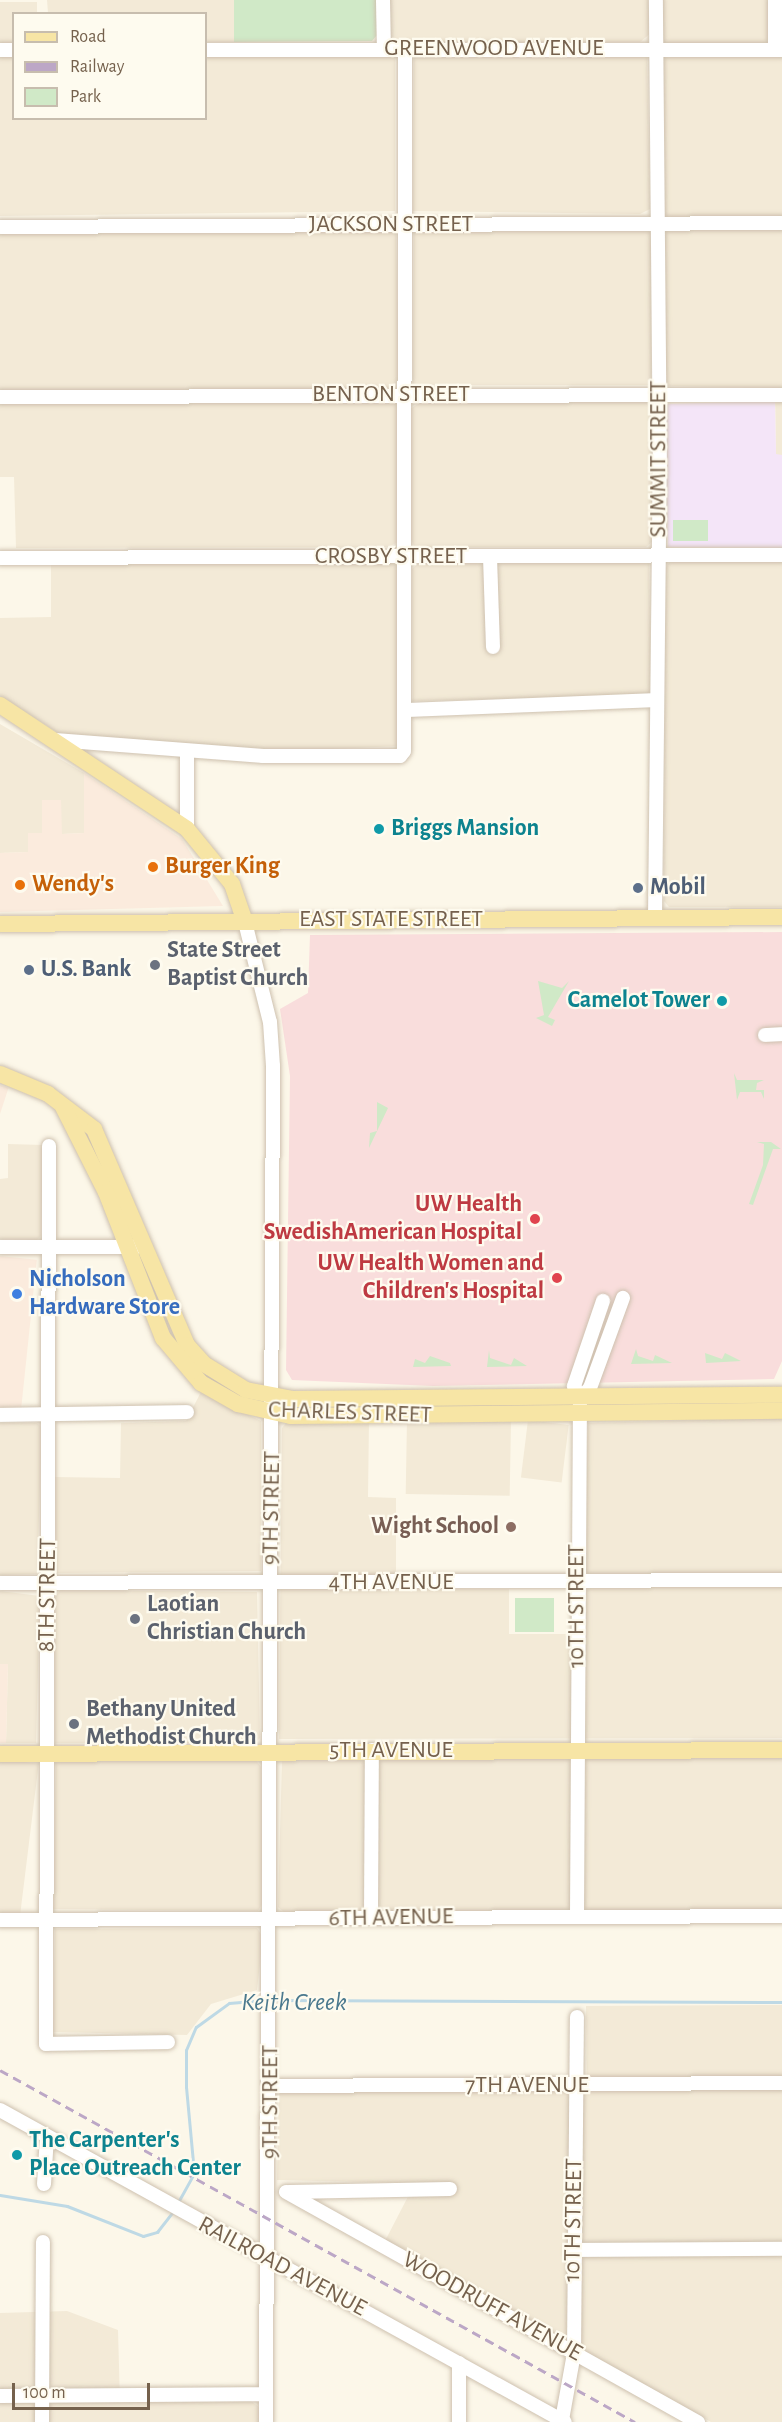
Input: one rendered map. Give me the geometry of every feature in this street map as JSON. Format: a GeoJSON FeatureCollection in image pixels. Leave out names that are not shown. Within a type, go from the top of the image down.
{"type":"FeatureCollection","features":[{"type":"Feature","properties":{"kind":"main road"},"geometry":{"type":"LineString","coordinates":[[0,705],[187,829],[232,884],[245,922]]}},
{"type":"Feature","properties":{"kind":"main road","name":"EAST STATE STREET"},"geometry":{"type":"LineString","coordinates":[[0,924],[782,917]]}},
{"type":"Feature","properties":{"kind":"main road","name":"CHARLES STREET"},"geometry":{"type":"LineString","coordinates":[[0,1074],[81,1116],[98,1137],[187,1345],[231,1382],[274,1406]]}},
{"type":"Feature","properties":{"kind":"main road","name":"CHARLES STREET"},"geometry":{"type":"LineString","coordinates":[[63,1107],[102,1182],[163,1338],[188,1371],[238,1404],[782,1411]]}},
{"type":"Feature","properties":{"kind":"main road","name":"CHARLES STREET"},"geometry":{"type":"LineString","coordinates":[[578,1407],[782,1395]]}},
{"type":"Feature","properties":{"kind":"main road","name":"5TH AVENUE"},"geometry":{"type":"LineString","coordinates":[[0,1754],[372,1750],[576,1753],[782,1750]]}},
{"type":"Feature","properties":{"kind":"street"},"geometry":{"type":"LineString","coordinates":[[383,0],[384,50]]}},
{"type":"Feature","properties":{"kind":"street","name":"SUMMIT STREET"},"geometry":{"type":"LineString","coordinates":[[655,918],[660,395],[656,0]]}},
{"type":"Feature","properties":{"kind":"street"},"geometry":{"type":"LineString","coordinates":[[775,0],[779,50]]}},
{"type":"Feature","properties":{"kind":"street","name":"GREENWOOD AVENUE"},"geometry":{"type":"LineString","coordinates":[[207,50],[656,48],[779,50]]}},
{"type":"Feature","properties":{"kind":"street"},"geometry":{"type":"LineString","coordinates":[[53,740],[187,753],[400,756],[407,746],[405,50]]}},
{"type":"Feature","properties":{"kind":"street","name":"JACKSON STREET"},"geometry":{"type":"LineString","coordinates":[[0,227],[782,223]]}},
{"type":"Feature","properties":{"kind":"street","name":"BENTON STREET"},"geometry":{"type":"LineString","coordinates":[[0,398],[782,394]]}},
{"type":"Feature","properties":{"kind":"street","name":"CROSBY STREET"},"geometry":{"type":"LineString","coordinates":[[0,558],[782,555]]}},
{"type":"Feature","properties":{"kind":"street"},"geometry":{"type":"LineString","coordinates":[[490,557],[493,647]]}},
{"type":"Feature","properties":{"kind":"street"},"geometry":{"type":"LineString","coordinates":[[408,710],[657,700]]}},
{"type":"Feature","properties":{"kind":"street"},"geometry":{"type":"LineString","coordinates":[[187,753],[187,829]]}},
{"type":"Feature","properties":{"kind":"street","name":"9TH STREET"},"geometry":{"type":"LineString","coordinates":[[245,922],[271,1028],[274,1406],[271,1584],[272,2192],[267,2256],[266,2422]]}},
{"type":"Feature","properties":{"kind":"street"},"geometry":{"type":"LineString","coordinates":[[765,1035],[782,1034]]}},
{"type":"Feature","properties":{"kind":"street","name":"8TH STREET"},"geometry":{"type":"LineString","coordinates":[[49,1146],[50,1415],[46,1753],[46,2044],[168,2042]]}},
{"type":"Feature","properties":{"kind":"street"},"geometry":{"type":"LineString","coordinates":[[0,1247],[144,1246]]}},
{"type":"Feature","properties":{"kind":"street"},"geometry":{"type":"LineString","coordinates":[[578,1407],[590,1388],[622,1298]]}},
{"type":"Feature","properties":{"kind":"street","name":"10TH STREET"},"geometry":{"type":"LineString","coordinates":[[577,1916],[578,1407],[574,1386],[603,1301]]}},
{"type":"Feature","properties":{"kind":"street"},"geometry":{"type":"LineString","coordinates":[[0,1415],[187,1412]]}},
{"type":"Feature","properties":{"kind":"street","name":"4TH AVENUE"},"geometry":{"type":"LineString","coordinates":[[0,1583],[271,1584],[782,1580]]}},
{"type":"Feature","properties":{"kind":"street"},"geometry":{"type":"LineString","coordinates":[[371,1918],[372,1750]]}},
{"type":"Feature","properties":{"kind":"street","name":"6TH AVENUE"},"geometry":{"type":"LineString","coordinates":[[0,1920],[782,1916]]}},
{"type":"Feature","properties":{"kind":"street","name":"10TH STREET"},"geometry":{"type":"LineString","coordinates":[[563,2421],[574,2353],[576,2018]]}},
{"type":"Feature","properties":{"kind":"street","name":"7TH AVENUE"},"geometry":{"type":"LineString","coordinates":[[271,2086],[782,2083]]}},
{"type":"Feature","properties":{"kind":"street","name":"RAILROAD AVENUE"},"geometry":{"type":"LineString","coordinates":[[0,2110],[160,2201],[267,2256],[563,2421]]}},
{"type":"Feature","properties":{"kind":"street"},"geometry":{"type":"LineString","coordinates":[[44,2184],[47,2136]]}},
{"type":"Feature","properties":{"kind":"street"},"geometry":{"type":"LineString","coordinates":[[272,2192],[450,2189]]}},
{"type":"Feature","properties":{"kind":"street","name":"WOODRUFF AVENUE"},"geometry":{"type":"LineString","coordinates":[[286,2192],[698,2422]]}},
{"type":"Feature","properties":{"kind":"street"},"geometry":{"type":"LineString","coordinates":[[42,2422],[43,2241]]}},
{"type":"Feature","properties":{"kind":"street"},"geometry":{"type":"LineString","coordinates":[[573,2250],[782,2249]]}},
{"type":"Feature","properties":{"kind":"street"},"geometry":{"type":"LineString","coordinates":[[459,2363],[459,2422]]}},
{"type":"Feature","properties":{"kind":"street"},"geometry":{"type":"LineString","coordinates":[[0,2396],[266,2394]]}},
{"type":"Feature","properties":{"kind":"shaded area"},"geometry":{"type":"Polygon","coordinates":[[[47,0],[234,0],[234,42],[207,42],[207,12],[48,12],[47,0]]]}},
{"type":"Feature","properties":{"kind":"shaded area"},"geometry":{"type":"Polygon","coordinates":[[[386,0],[650,0],[651,33],[640,42],[394,42],[389,40],[386,0]]]}},
{"type":"Feature","properties":{"kind":"shaded area"},"geometry":{"type":"Polygon","coordinates":[[[662,0],[782,0],[782,455],[776,455],[775,388],[665,386],[662,0]]]}},
{"type":"Feature","properties":{"kind":"shaded area"},"geometry":{"type":"Polygon","coordinates":[[[0,2],[37,2],[37,12],[12,12],[12,43],[0,43],[0,2]]]}},
{"type":"Feature","properties":{"kind":"shaded area"},"geometry":{"type":"Polygon","coordinates":[[[207,55],[395,56],[395,211],[0,216],[0,56],[12,56],[12,120],[207,120],[207,55]]]}},
{"type":"Feature","properties":{"kind":"shaded area"},"geometry":{"type":"Polygon","coordinates":[[[414,55],[647,56],[650,209],[640,214],[413,211],[414,55]]]}},
{"type":"Feature","properties":{"kind":"shaded area"},"geometry":{"type":"Polygon","coordinates":[[[645,228],[651,233],[651,385],[413,385],[414,232],[645,228]]]}},
{"type":"Feature","properties":{"kind":"shaded area"},"geometry":{"type":"Polygon","coordinates":[[[0,230],[396,232],[399,381],[388,389],[0,391],[0,230]]]}},
{"type":"Feature","properties":{"kind":"shaded area"},"geometry":{"type":"Polygon","coordinates":[[[394,401],[399,403],[398,542],[388,547],[16,548],[14,477],[0,477],[0,403],[394,401]]]}},
{"type":"Feature","properties":{"kind":"shaded area"},"geometry":{"type":"Polygon","coordinates":[[[423,401],[648,401],[653,408],[653,541],[646,547],[415,547],[410,538],[410,409],[423,401]]]}},
{"type":"Feature","properties":{"kind":"shaded area"},"geometry":{"type":"Polygon","coordinates":[[[775,401],[776,454],[782,455],[782,548],[668,547],[665,404],[775,401]]]}},
{"type":"Feature","properties":{"kind":"shaded area"},"geometry":{"type":"Polygon","coordinates":[[[782,559],[782,907],[669,907],[664,901],[665,569],[670,561],[782,559]]]}},
{"type":"Feature","properties":{"kind":"shaded area"},"geometry":{"type":"Polygon","coordinates":[[[51,561],[393,561],[399,569],[398,746],[290,751],[60,734],[0,696],[0,618],[51,617],[51,561]]]}},
{"type":"Feature","properties":{"kind":"shaded area"},"geometry":{"type":"Polygon","coordinates":[[[421,561],[649,562],[651,695],[413,701],[412,569],[421,561]]]}},
{"type":"Feature","properties":{"kind":"shaded area"},"geometry":{"type":"Polygon","coordinates":[[[0,724],[84,773],[84,833],[62,834],[42,801],[42,833],[28,852],[0,853],[0,724]]]}},
{"type":"Feature","properties":{"kind":"shaded area"},"geometry":{"type":"Polygon","coordinates":[[[84,773],[182,839],[223,906],[0,912],[0,853],[28,852],[28,833],[42,833],[42,800],[61,800],[62,834],[84,833],[84,773]]]}},
{"type":"Feature","properties":{"kind":"shaded area","name":"UW Health SwedishAmerican Hospital"},"geometry":{"type":"Polygon","coordinates":[[[782,932],[782,1361],[774,1379],[433,1386],[292,1380],[286,1370],[290,1076],[280,1009],[308,993],[310,935],[782,932]]]}},
{"type":"Feature","properties":{"kind":"shaded area"},"geometry":{"type":"Polygon","coordinates":[[[0,1085],[9,1088],[0,1114],[0,1085]]]}},
{"type":"Feature","properties":{"kind":"shaded area"},"geometry":{"type":"Polygon","coordinates":[[[8,1144],[43,1145],[41,1236],[37,1240],[0,1239],[0,1179],[8,1178],[8,1144]]]}},
{"type":"Feature","properties":{"kind":"shaded area"},"geometry":{"type":"Polygon","coordinates":[[[0,1256],[37,1260],[21,1410],[0,1408],[0,1256]]]}},
{"type":"Feature","properties":{"kind":"shaded area"},"geometry":{"type":"Polygon","coordinates":[[[201,1392],[261,1421],[261,1571],[56,1573],[55,1477],[120,1478],[121,1423],[186,1421],[201,1392]]]}},
{"type":"Feature","properties":{"kind":"shaded area"},"geometry":{"type":"Polygon","coordinates":[[[782,1418],[782,1738],[279,1739],[282,1428],[288,1421],[369,1420],[368,1497],[396,1498],[396,1588],[509,1589],[509,1634],[584,1634],[588,1423],[782,1418]]]}},
{"type":"Feature","properties":{"kind":"shaded area"},"geometry":{"type":"Polygon","coordinates":[[[407,1419],[511,1421],[510,1496],[406,1494],[407,1419]]]}},
{"type":"Feature","properties":{"kind":"shaded area"},"geometry":{"type":"Polygon","coordinates":[[[528,1420],[569,1425],[562,1483],[521,1478],[528,1420]]]}},
{"type":"Feature","properties":{"kind":"shaded area"},"geometry":{"type":"Polygon","coordinates":[[[0,1423],[37,1423],[42,1428],[37,1574],[0,1575],[0,1423]]]}},
{"type":"Feature","properties":{"kind":"shaded area"},"geometry":{"type":"Polygon","coordinates":[[[60,1590],[257,1592],[260,1738],[255,1743],[55,1743],[54,1599],[60,1590]]]}},
{"type":"Feature","properties":{"kind":"shaded area"},"geometry":{"type":"Polygon","coordinates":[[[0,1591],[40,1596],[36,1743],[6,1743],[8,1664],[0,1664],[0,1591]]]}},
{"type":"Feature","properties":{"kind":"shaded area"},"geometry":{"type":"Polygon","coordinates":[[[0,1664],[8,1664],[6,1743],[0,1743],[0,1664]]]}},
{"type":"Feature","properties":{"kind":"shaded area"},"geometry":{"type":"Polygon","coordinates":[[[782,1755],[782,1911],[284,1912],[278,1907],[282,1760],[782,1755]]]}},
{"type":"Feature","properties":{"kind":"shaded area"},"geometry":{"type":"Polygon","coordinates":[[[0,1759],[39,1764],[20,1916],[0,1913],[0,1759]]]}},
{"type":"Feature","properties":{"kind":"shaded area"},"geometry":{"type":"Polygon","coordinates":[[[255,1759],[261,1767],[263,1903],[258,1911],[53,1909],[56,1761],[255,1759]]]}},
{"type":"Feature","properties":{"kind":"shaded area"},"geometry":{"type":"Polygon","coordinates":[[[257,1928],[263,1937],[257,1990],[211,2004],[187,2035],[53,2032],[55,1929],[257,1928]]]}},
{"type":"Feature","properties":{"kind":"shaded area"},"geometry":{"type":"Polygon","coordinates":[[[782,2005],[782,2422],[711,2422],[385,2241],[415,2183],[277,2180],[279,2092],[587,2092],[586,2006],[782,2005]]]}},
{"type":"Feature","properties":{"kind":"shaded area"},"geometry":{"type":"Polygon","coordinates":[[[67,2311],[118,2330],[120,2402],[251,2401],[259,2407],[260,2422],[0,2422],[0,2313],[67,2311]]]}},
{"type":"Feature","properties":{"kind":"green space"},"geometry":{"type":"Polygon","coordinates":[[[234,0],[376,0],[377,35],[372,41],[234,42],[234,0]]]}},
{"type":"Feature","properties":{"kind":"green space"},"geometry":{"type":"Polygon","coordinates":[[[673,520],[708,520],[708,541],[673,541],[673,520]]]}},
{"type":"Feature","properties":{"kind":"green space"},"geometry":{"type":"Polygon","coordinates":[[[538,981],[562,988],[569,981],[548,1017],[555,1020],[552,1026],[536,1018],[544,1015],[538,981]]]}},
{"type":"Feature","properties":{"kind":"green space"},"geometry":{"type":"Polygon","coordinates":[[[734,1073],[737,1080],[764,1080],[757,1083],[756,1090],[764,1090],[764,1099],[761,1092],[740,1092],[737,1100],[734,1073]]]}},
{"type":"Feature","properties":{"kind":"green space"},"geometry":{"type":"Polygon","coordinates":[[[377,1102],[388,1108],[369,1148],[370,1133],[377,1131],[377,1102]]]}},
{"type":"Feature","properties":{"kind":"green space"},"geometry":{"type":"Polygon","coordinates":[[[757,1142],[771,1142],[781,1149],[773,1149],[753,1205],[749,1204],[763,1165],[764,1144],[757,1142]]]}},
{"type":"Feature","properties":{"kind":"green space"},"geometry":{"type":"Polygon","coordinates":[[[636,1349],[638,1356],[653,1361],[655,1355],[672,1363],[631,1364],[636,1349]]]}},
{"type":"Feature","properties":{"kind":"green space"},"geometry":{"type":"Polygon","coordinates":[[[489,1350],[490,1358],[511,1365],[514,1358],[527,1366],[487,1367],[489,1350]]]}},
{"type":"Feature","properties":{"kind":"green space"},"geometry":{"type":"Polygon","coordinates":[[[705,1353],[722,1359],[725,1353],[741,1361],[706,1363],[705,1353]]]}},
{"type":"Feature","properties":{"kind":"green space"},"geometry":{"type":"Polygon","coordinates":[[[430,1356],[450,1363],[451,1366],[413,1367],[415,1359],[425,1363],[430,1356]]]}},
{"type":"Feature","properties":{"kind":"green space"},"geometry":{"type":"Polygon","coordinates":[[[515,1598],[554,1598],[554,1632],[515,1632],[515,1598]]]}},
{"type":"Feature","properties":{"kind":"waterway","name":"Keith Creek"},"geometry":{"type":"LineString","coordinates":[[177,2204],[194,2173],[186,2087],[186,2050],[196,2027],[229,2003],[264,2000]]}},
{"type":"Feature","properties":{"kind":"waterway","name":"Keith Creek"},"geometry":{"type":"LineString","coordinates":[[271,2000],[782,2002]]}},
{"type":"Feature","properties":{"kind":"waterway","name":"Keith Creek"},"geometry":{"type":"LineString","coordinates":[[0,2195],[67,2206],[143,2236],[157,2232],[174,2210]]}},
{"type":"Feature","properties":{"kind":"railway"},"geometry":{"type":"LineString","coordinates":[[0,2070],[635,2422]]}},
{"type":"Feature","properties":{"kind":"place","name":"Briggs Mansion"},"geometry":{"type":"Point","coordinates":[379,829]}},
{"type":"Feature","properties":{"kind":"place","name":"Burger King"},"geometry":{"type":"Point","coordinates":[153,867]}},
{"type":"Feature","properties":{"kind":"place","name":"Wendy's"},"geometry":{"type":"Point","coordinates":[20,885]}},
{"type":"Feature","properties":{"kind":"place","name":"Mobil"},"geometry":{"type":"Point","coordinates":[638,888]}},
{"type":"Feature","properties":{"kind":"place","name":"State Street Baptist Church"},"geometry":{"type":"Point","coordinates":[155,965]}},
{"type":"Feature","properties":{"kind":"place","name":"U.S. Bank"},"geometry":{"type":"Point","coordinates":[29,970]}},
{"type":"Feature","properties":{"kind":"place","name":"Camelot Tower"},"geometry":{"type":"Point","coordinates":[722,1001]}},
{"type":"Feature","properties":{"kind":"place","name":"UW Health SwedishAmerican Hospital"},"geometry":{"type":"Point","coordinates":[535,1219]}},
{"type":"Feature","properties":{"kind":"place","name":"UW Health Women and Children's Hospital"},"geometry":{"type":"Point","coordinates":[557,1278]}},
{"type":"Feature","properties":{"kind":"place","name":"Nicholson Hardware Store"},"geometry":{"type":"Point","coordinates":[17,1294]}},
{"type":"Feature","properties":{"kind":"place","name":"Wight School"},"geometry":{"type":"Point","coordinates":[511,1527]}},
{"type":"Feature","properties":{"kind":"place","name":"Laotian Christian Church"},"geometry":{"type":"Point","coordinates":[135,1619]}},
{"type":"Feature","properties":{"kind":"place","name":"Bethany United Methodist Church"},"geometry":{"type":"Point","coordinates":[74,1724]}},
{"type":"Feature","properties":{"kind":"place","name":"The Carpenter's Place Outreach Center"},"geometry":{"type":"Point","coordinates":[17,2155]}}]}
